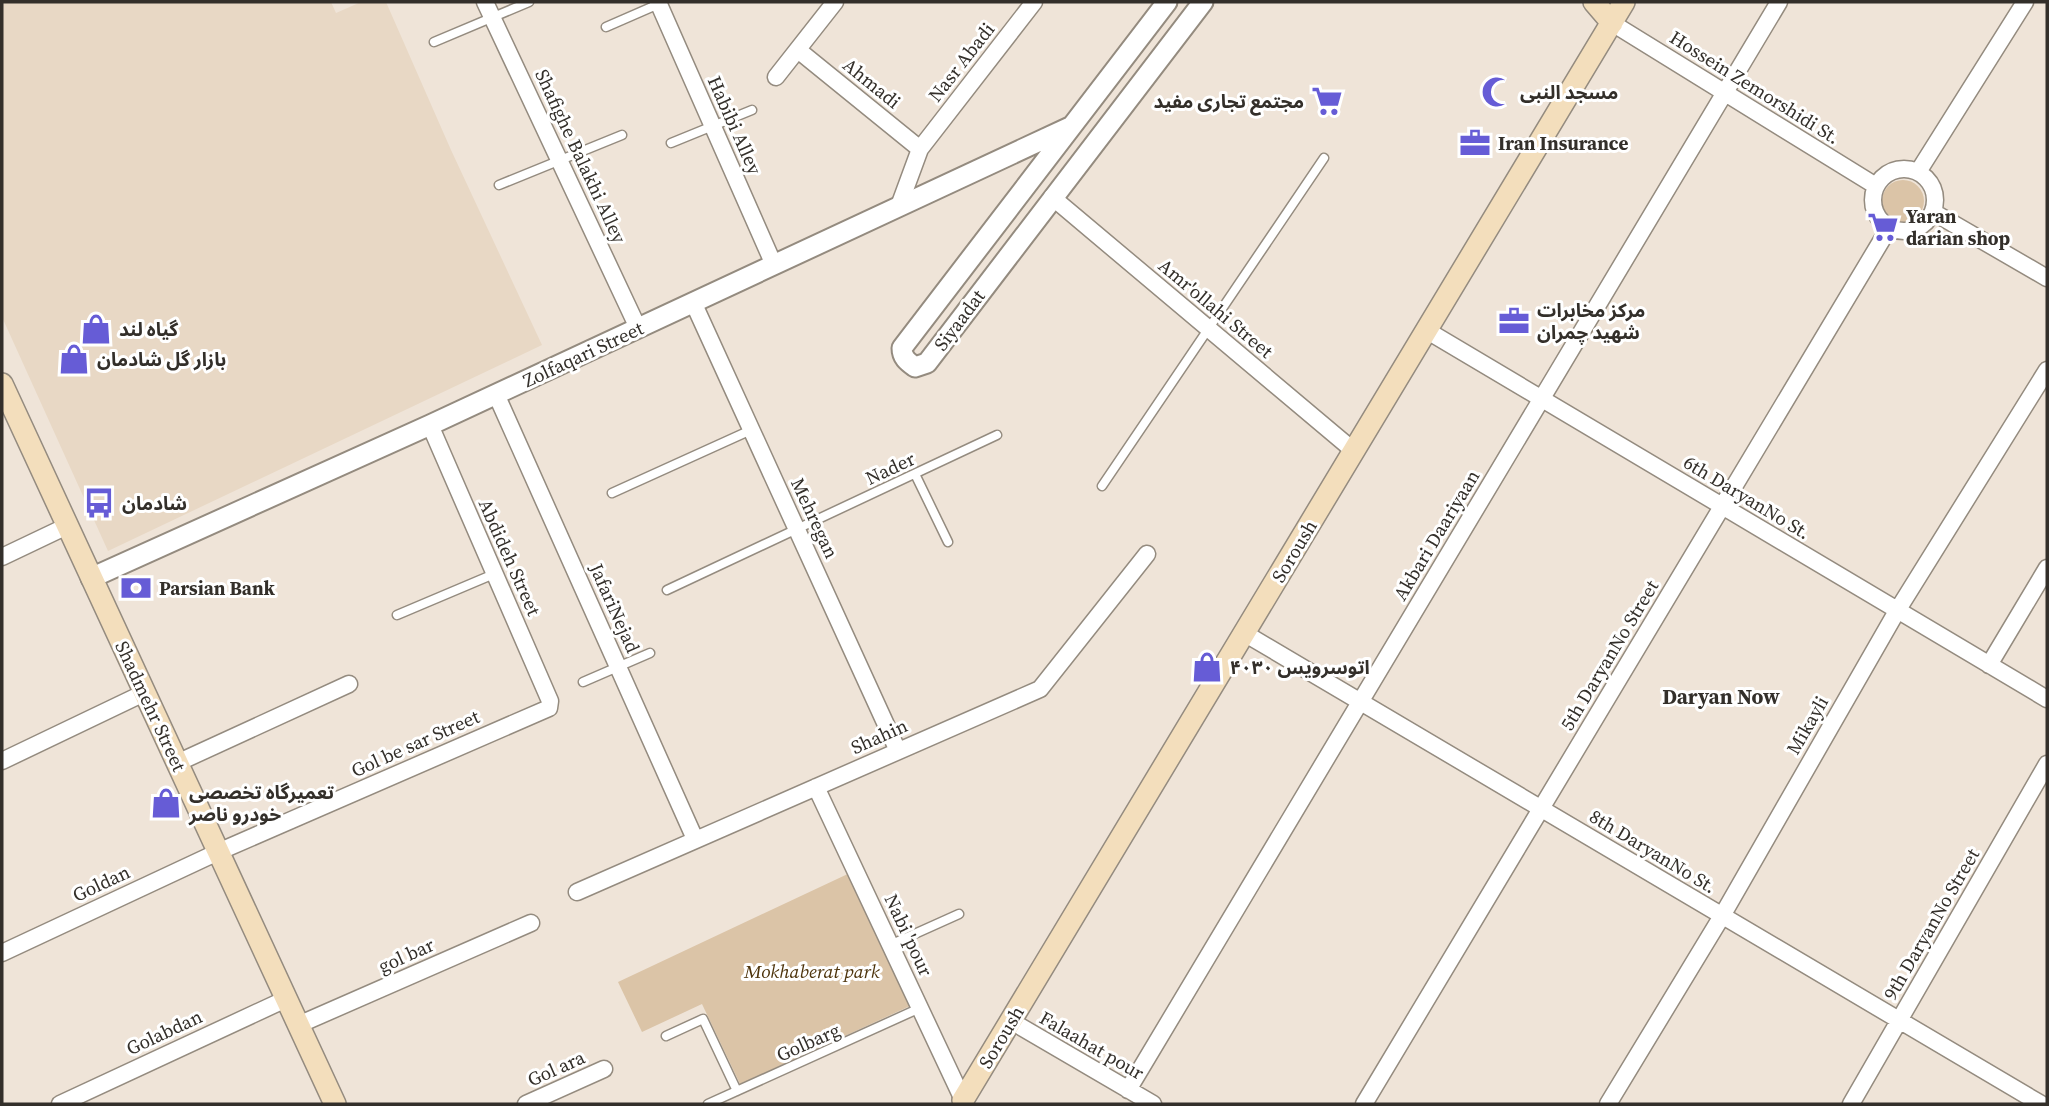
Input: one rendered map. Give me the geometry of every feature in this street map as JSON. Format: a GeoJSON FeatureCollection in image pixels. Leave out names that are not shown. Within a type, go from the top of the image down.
{"type":"FeatureCollection","features":[{"type":"Feature","properties":{"kind":"main road"},"geometry":{"type":"LineString","coordinates":[[1594,2],[1612,23]]}},
{"type":"Feature","properties":{"kind":"main road","name":"Soroush"},"geometry":{"type":"LineString","coordinates":[[964,1102],[1625,2]]}},
{"type":"Feature","properties":{"kind":"main road","name":"Shadmehr Street"},"geometry":{"type":"LineString","coordinates":[[2,384],[334,1104]]}},
{"type":"Feature","properties":{"kind":"street","name":"Shafighe Balakhi Alley"},"geometry":{"type":"LineString","coordinates":[[485,2],[638,328]]}},
{"type":"Feature","properties":{"kind":"street"},"geometry":{"type":"LineString","coordinates":[[776,78],[835,2]]}},
{"type":"Feature","properties":{"kind":"street","name":"Nasr Abadi"},"geometry":{"type":"LineString","coordinates":[[899,206],[920,149],[1034,2]]}},
{"type":"Feature","properties":{"kind":"street","name":"Zolfaqari Street"},"geometry":{"type":"LineString","coordinates":[[91,578],[430,425],[899,206],[1042,150],[1072,126],[1167,2]]}},
{"type":"Feature","properties":{"kind":"street","name":"Siyaadat"},"geometry":{"type":"LineString","coordinates":[[1042,150],[902,348],[909,363],[915,366],[927,363],[1203,2]]}},
{"type":"Feature","properties":{"kind":"street","name":"Akbari Daariyaan"},"geometry":{"type":"LineString","coordinates":[[1128,1090],[1779,2]]}},
{"type":"Feature","properties":{"kind":"street"},"geometry":{"type":"LineString","coordinates":[[1918,172],[2025,2]]}},
{"type":"Feature","properties":{"kind":"street","name":"Habibi Alley"},"geometry":{"type":"LineString","coordinates":[[661,3],[774,264]]}},
{"type":"Feature","properties":{"kind":"street","name":"Hossein Zemorshidi St."},"geometry":{"type":"LineString","coordinates":[[1612,23],[1876,186]]}},
{"type":"Feature","properties":{"kind":"street","name":"Ahmadi"},"geometry":{"type":"LineString","coordinates":[[798,50],[920,149]]}},
{"type":"Feature","properties":{"kind":"street"},"geometry":{"type":"LineString","coordinates":[[1899,169],[1918,172],[1931,184],[1935,193],[1933,212],[1927,221],[1910,231],[1889,228],[1876,214],[1873,205],[1876,186],[1881,178],[1899,169]]}},
{"type":"Feature","properties":{"kind":"street","name":"Amr'ollahi Street"},"geometry":{"type":"LineString","coordinates":[[1052,197],[1354,451]]}},
{"type":"Feature","properties":{"kind":"street"},"geometry":{"type":"LineString","coordinates":[[1933,212],[2047,278]]}},
{"type":"Feature","properties":{"kind":"street","name":"5th DaryanNo Street"},"geometry":{"type":"LineString","coordinates":[[1364,1104],[1889,228]]}},
{"type":"Feature","properties":{"kind":"street","name":"Mehregan"},"geometry":{"type":"LineString","coordinates":[[693,302],[898,751]]}},
{"type":"Feature","properties":{"kind":"street","name":"6th DaryanNo St."},"geometry":{"type":"LineString","coordinates":[[1426,330],[2047,699]]}},
{"type":"Feature","properties":{"kind":"street","name":"Mikayli"},"geometry":{"type":"LineString","coordinates":[[1608,1104],[1722,915],[1897,611],[2047,370]]}},
{"type":"Feature","properties":{"kind":"street","name":"JafariNejad"},"geometry":{"type":"LineString","coordinates":[[496,394],[695,839]]}},
{"type":"Feature","properties":{"kind":"street","name":"Abdideh Street"},"geometry":{"type":"LineString","coordinates":[[430,425],[551,705]]}},
{"type":"Feature","properties":{"kind":"street"},"geometry":{"type":"LineString","coordinates":[[2,557],[67,526]]}},
{"type":"Feature","properties":{"kind":"street","name":"Shahin"},"geometry":{"type":"LineString","coordinates":[[577,892],[1040,689],[1147,554]]}},
{"type":"Feature","properties":{"kind":"street"},"geometry":{"type":"LineString","coordinates":[[1989,666],[2047,568]]}},
{"type":"Feature","properties":{"kind":"street","name":"8th DaryanNo St."},"geometry":{"type":"LineString","coordinates":[[1244,633],[2040,1104]]}},
{"type":"Feature","properties":{"kind":"street"},"geometry":{"type":"LineString","coordinates":[[177,763],[349,684]]}},
{"type":"Feature","properties":{"kind":"street"},"geometry":{"type":"LineString","coordinates":[[2,761],[144,693]]}},
{"type":"Feature","properties":{"kind":"street","name":"Gol be sar Street"},"geometry":{"type":"LineString","coordinates":[[218,852],[551,705]]}},
{"type":"Feature","properties":{"kind":"street","name":"9th DaryanNo Street"},"geometry":{"type":"LineString","coordinates":[[1851,1104],[2047,764]]}},
{"type":"Feature","properties":{"kind":"street","name":"Nabi 'pour"},"geometry":{"type":"LineString","coordinates":[[816,787],[964,1102]]}},
{"type":"Feature","properties":{"kind":"street","name":"Goldan"},"geometry":{"type":"LineString","coordinates":[[2,953],[218,852]]}},
{"type":"Feature","properties":{"kind":"street","name":"gol bar"},"geometry":{"type":"LineString","coordinates":[[298,1025],[531,923]]}},
{"type":"Feature","properties":{"kind":"street","name":"Golabdan"},"geometry":{"type":"LineString","coordinates":[[60,1104],[286,999]]}},
{"type":"Feature","properties":{"kind":"street","name":"Falaahat pour"},"geometry":{"type":"LineString","coordinates":[[1011,1021],[1128,1090],[1145,1103]]}},
{"type":"Feature","properties":{"kind":"street","name":"Gol ara"},"geometry":{"type":"LineString","coordinates":[[526,1104],[604,1069]]}},
{"type":"Feature","properties":{"kind":"lane"},"geometry":{"type":"LineString","coordinates":[[433,42],[529,2]]}},
{"type":"Feature","properties":{"kind":"lane"},"geometry":{"type":"LineString","coordinates":[[606,27],[661,3]]}},
{"type":"Feature","properties":{"kind":"lane"},"geometry":{"type":"LineString","coordinates":[[671,143],[752,110]]}},
{"type":"Feature","properties":{"kind":"lane"},"geometry":{"type":"LineString","coordinates":[[499,185],[622,135]]}},
{"type":"Feature","properties":{"kind":"lane"},"geometry":{"type":"LineString","coordinates":[[1102,486],[1324,158]]}},
{"type":"Feature","properties":{"kind":"lane"},"geometry":{"type":"LineString","coordinates":[[612,493],[751,430]]}},
{"type":"Feature","properties":{"kind":"lane","name":"Nader"},"geometry":{"type":"LineString","coordinates":[[667,590],[997,435]]}},
{"type":"Feature","properties":{"kind":"lane"},"geometry":{"type":"LineString","coordinates":[[915,474],[948,542]]}},
{"type":"Feature","properties":{"kind":"lane"},"geometry":{"type":"LineString","coordinates":[[397,615],[494,574]]}},
{"type":"Feature","properties":{"kind":"lane"},"geometry":{"type":"LineString","coordinates":[[583,682],[650,653]]}},
{"type":"Feature","properties":{"kind":"lane"},"geometry":{"type":"LineString","coordinates":[[890,945],[959,914]]}},
{"type":"Feature","properties":{"kind":"lane","name":"Golbarg"},"geometry":{"type":"LineString","coordinates":[[708,1104],[920,1008]]}},
{"type":"Feature","properties":{"kind":"lane"},"geometry":{"type":"LineString","coordinates":[[666,1036],[703,1019],[737,1091]]}},
{"type":"Feature","properties":{"kind":"shaded area"},"geometry":{"type":"Polygon","coordinates":[[[2,2],[331,2],[336,13],[361,2],[386,2],[451,150],[542,345],[108,551],[2,317],[2,2]]]}},
{"type":"Feature","properties":{"kind":"green space"},"geometry":{"type":"Polygon","coordinates":[[[1903,180],[1918,186],[1924,201],[1918,216],[1903,222],[1888,216],[1882,201],[1888,186],[1903,180]]]}},
{"type":"Feature","properties":{"kind":"green space","name":"Mokhaberat park"},"geometry":{"type":"Polygon","coordinates":[[[852,872],[910,1006],[740,1084],[702,1004],[642,1032],[618,982],[852,872]]]}},
{"type":"Feature","properties":{"kind":"place","name":"مسجد النبی"},"geometry":{"type":"Point","coordinates":[1497,92]}},
{"type":"Feature","properties":{"kind":"place","name":"مجتمع تجاری مفید"},"geometry":{"type":"Point","coordinates":[1327,101]}},
{"type":"Feature","properties":{"kind":"place","name":"Iran Insurance"},"geometry":{"type":"Point","coordinates":[1475,143]}},
{"type":"Feature","properties":{"kind":"place","name":"Yaran darian shop"},"geometry":{"type":"Point","coordinates":[1883,227]}},
{"type":"Feature","properties":{"kind":"place","name":"مرکز مخابرات شهید چمران"},"geometry":{"type":"Point","coordinates":[1514,321]}},
{"type":"Feature","properties":{"kind":"place","name":"گیاه لند"},"geometry":{"type":"Point","coordinates":[96,329]}},
{"type":"Feature","properties":{"kind":"place","name":"بازار گل شادمان"},"geometry":{"type":"Point","coordinates":[74,359]}},
{"type":"Feature","properties":{"kind":"place","name":"شادمان"},"geometry":{"type":"Point","coordinates":[99,503]}},
{"type":"Feature","properties":{"kind":"place","name":"Parsian Bank"},"geometry":{"type":"Point","coordinates":[136,588]}},
{"type":"Feature","properties":{"kind":"place","name":"اتوسرویس ۴۰۳۰"},"geometry":{"type":"Point","coordinates":[1207,667]}},
{"type":"Feature","properties":{"kind":"place","name":"تعمیرگاه تخصصی خودرو ناصر"},"geometry":{"type":"Point","coordinates":[166,803]}},
{"type":"Feature","properties":{"kind":"district","name":"Daryan Now"},"geometry":{"type":"Point","coordinates":[1721,697]}}]}
